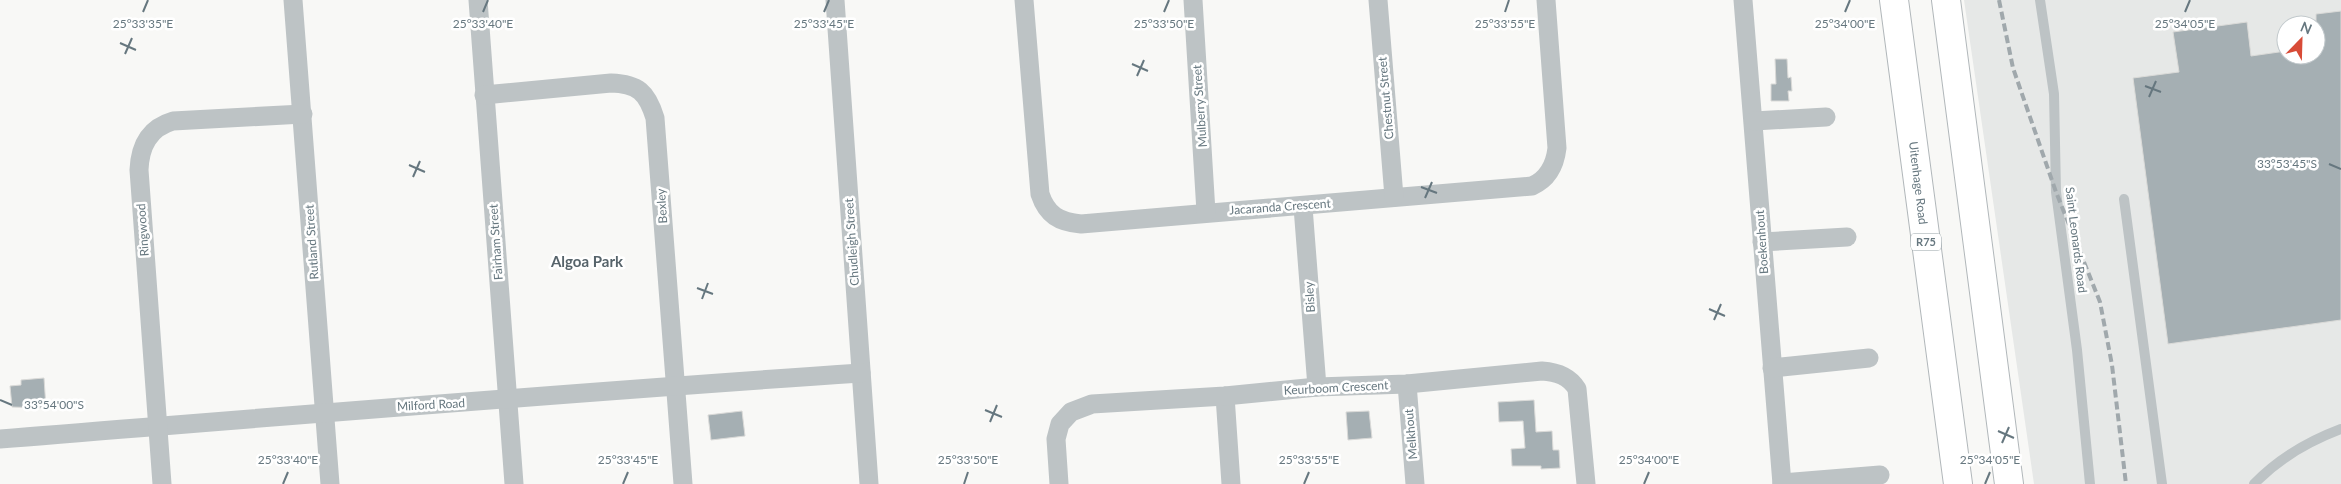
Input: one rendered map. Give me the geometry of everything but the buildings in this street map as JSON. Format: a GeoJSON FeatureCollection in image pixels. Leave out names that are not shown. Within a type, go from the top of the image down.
{"type":"FeatureCollection","features":[{"type":"Feature","properties":{"kind":"main road","name":"Uitenhage Road"},"geometry":{"type":"LineString","coordinates":[[1894,0],[1958,484]]}},
{"type":"Feature","properties":{"kind":"main road"},"geometry":{"type":"LineString","coordinates":[[1946,0],[2009,484]]}},
{"type":"Feature","properties":{"kind":"street","name":"Rutland Street"},"geometry":{"type":"LineString","coordinates":[[293,0],[330,484]]}},
{"type":"Feature","properties":{"kind":"street","name":"Fairham Street"},"geometry":{"type":"LineString","coordinates":[[478,0],[514,484]]}},
{"type":"Feature","properties":{"kind":"street","name":"Chudleigh Street"},"geometry":{"type":"LineString","coordinates":[[835,0],[869,484]]}},
{"type":"Feature","properties":{"kind":"street","name":"Jacaranda Crescent"},"geometry":{"type":"LineString","coordinates":[[1024,0],[1040,194],[1044,206],[1052,215],[1068,222],[1081,224],[1206,212],[1303,207],[1394,196],[1532,186],[1542,181],[1556,159],[1557,148],[1546,0]]}},
{"type":"Feature","properties":{"kind":"street","name":"Mulberry Street"},"geometry":{"type":"LineString","coordinates":[[1193,0],[1206,212]]}},
{"type":"Feature","properties":{"kind":"street","name":"Chestnut Street"},"geometry":{"type":"LineString","coordinates":[[1378,0],[1394,196]]}},
{"type":"Feature","properties":{"kind":"street","name":"Boekenhout"},"geometry":{"type":"LineString","coordinates":[[1744,0],[1782,483]]}},
{"type":"Feature","properties":{"kind":"street","name":"Bexley"},"geometry":{"type":"LineString","coordinates":[[484,95],[626,84],[636,88],[646,96],[656,118],[683,484]]}},
{"type":"Feature","properties":{"kind":"street","name":"Ringwood"},"geometry":{"type":"LineString","coordinates":[[162,484],[139,170],[141,148],[156,129],[173,121],[303,114]]}},
{"type":"Feature","properties":{"kind":"street"},"geometry":{"type":"LineString","coordinates":[[1754,121],[1826,117]]}},
{"type":"Feature","properties":{"kind":"street","name":"Bisley"},"geometry":{"type":"LineString","coordinates":[[1303,207],[1316,387]]}},
{"type":"Feature","properties":{"kind":"street"},"geometry":{"type":"LineString","coordinates":[[1762,242],[1847,237]]}},
{"type":"Feature","properties":{"kind":"street"},"geometry":{"type":"LineString","coordinates":[[1772,368],[1869,358]]}},
{"type":"Feature","properties":{"kind":"street","name":"Keurboom Crescent"},"geometry":{"type":"LineString","coordinates":[[1059,484],[1056,453],[1058,431],[1064,418],[1071,412],[1092,404],[1225,396],[1316,387],[1407,384],[1542,371],[1554,372],[1565,376],[1577,389],[1586,484]]}},
{"type":"Feature","properties":{"kind":"street","name":"Milford Road"},"geometry":{"type":"LineString","coordinates":[[0,438],[325,411],[508,400],[675,385],[862,373]]}},
{"type":"Feature","properties":{"kind":"street","name":"Melkhout"},"geometry":{"type":"LineString","coordinates":[[1407,384],[1415,484]]}},
{"type":"Feature","properties":{"kind":"street"},"geometry":{"type":"LineString","coordinates":[[1225,396],[1231,484]]}},
{"type":"Feature","properties":{"kind":"street"},"geometry":{"type":"LineString","coordinates":[[1782,483],[1880,475]]}},
{"type":"Feature","properties":{"kind":"lane","name":"Saint Leonards Road"},"geometry":{"type":"LineString","coordinates":[[2040,0],[2054,94],[2056,192],[2077,350],[2090,484]]}},
{"type":"Feature","properties":{"kind":"lane"},"geometry":{"type":"LineString","coordinates":[[2124,199],[2162,484]]}},
{"type":"Feature","properties":{"kind":"lane"},"geometry":{"type":"LineString","coordinates":[[2254,484],[2265,472],[2291,454],[2341,429]]}},
{"type":"Feature","properties":{"kind":"shaded area"},"geometry":{"type":"Polygon","coordinates":[[[1964,0],[2341,0],[2341,484],[2034,484],[1964,0]]]}},
{"type":"Feature","properties":{"kind":"railway"},"geometry":{"type":"LineString","coordinates":[[1999,0],[2013,68],[2056,192],[2100,302],[2112,365],[2126,484]]}},
{"type":"Feature","properties":{"kind":"district","name":"Algoa Park"},"geometry":{"type":"Point","coordinates":[587,262]}}]}
